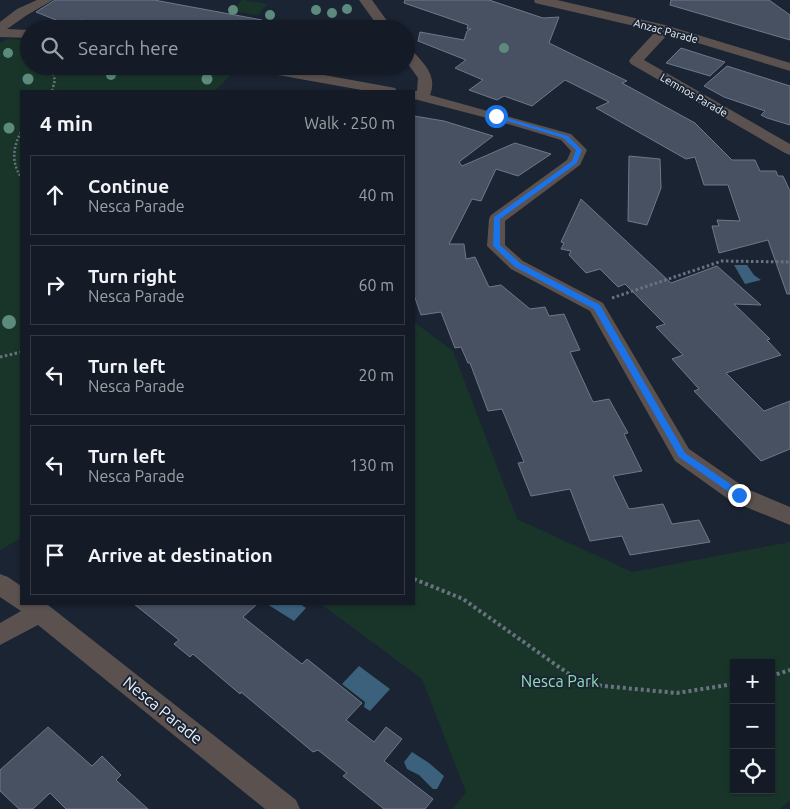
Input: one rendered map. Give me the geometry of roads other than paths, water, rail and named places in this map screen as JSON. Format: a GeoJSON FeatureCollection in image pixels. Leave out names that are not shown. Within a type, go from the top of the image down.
{"type":"FeatureCollection","features":[{"type":"Feature","properties":{"kind":"street"},"geometry":{"type":"LineString","coordinates":[[0,28],[22,12],[47,0]]}},
{"type":"Feature","properties":{"kind":"street"},"geometry":{"type":"LineString","coordinates":[[365,0],[380,20]]}},
{"type":"Feature","properties":{"kind":"street","name":"Anzac Parade"},"geometry":{"type":"LineString","coordinates":[[540,0],[665,29],[790,67]]}},
{"type":"Feature","properties":{"kind":"street","name":"Lemnos Parade"},"geometry":{"type":"LineString","coordinates":[[665,29],[636,61],[790,150]]}},
{"type":"Feature","properties":{"kind":"street"},"geometry":{"type":"LineString","coordinates":[[0,33],[20,34]]}},
{"type":"Feature","properties":{"kind":"street"},"geometry":{"type":"LineString","coordinates":[[415,64],[426,78],[427,87],[418,96]]}},
{"type":"Feature","properties":{"kind":"street"},"geometry":{"type":"LineString","coordinates":[[283,75],[324,86],[377,90]]}},
{"type":"Feature","properties":{"kind":"street"},"geometry":{"type":"LineString","coordinates":[[418,96],[496,116],[566,137],[579,150],[574,162],[497,218],[496,246],[517,265],[597,307],[682,455],[739,495],[790,516]]}},
{"type":"Feature","properties":{"kind":"street","name":"Nesca Parade"},"geometry":{"type":"LineString","coordinates":[[0,584],[20,598]]}},
{"type":"Feature","properties":{"kind":"street"},"geometry":{"type":"LineString","coordinates":[[0,636],[30,605]]}},
{"type":"Feature","properties":{"kind":"street","name":"Nesca Parade"},"geometry":{"type":"LineString","coordinates":[[30,605],[286,809]]}},
{"type":"Feature","properties":{"kind":"water"},"geometry":{"type":"Polygon","coordinates":[[[734,265],[747,265],[754,275],[761,280],[745,284],[734,265]]]}},
{"type":"Feature","properties":{"kind":"water"},"geometry":{"type":"Polygon","coordinates":[[[269,605],[302,605],[306,608],[294,621],[269,605]]]}},
{"type":"Feature","properties":{"kind":"water"},"geometry":{"type":"Polygon","coordinates":[[[359,666],[390,689],[370,711],[364,707],[365,702],[342,684],[359,666]]]}},
{"type":"Feature","properties":{"kind":"water"},"geometry":{"type":"Polygon","coordinates":[[[412,752],[444,776],[437,789],[433,789],[419,775],[407,769],[404,762],[412,752]]]}},
{"type":"Feature","properties":{"kind":"park label","name":"Nesca Park"},"geometry":{"type":"Point","coordinates":[560,681]}}]}
